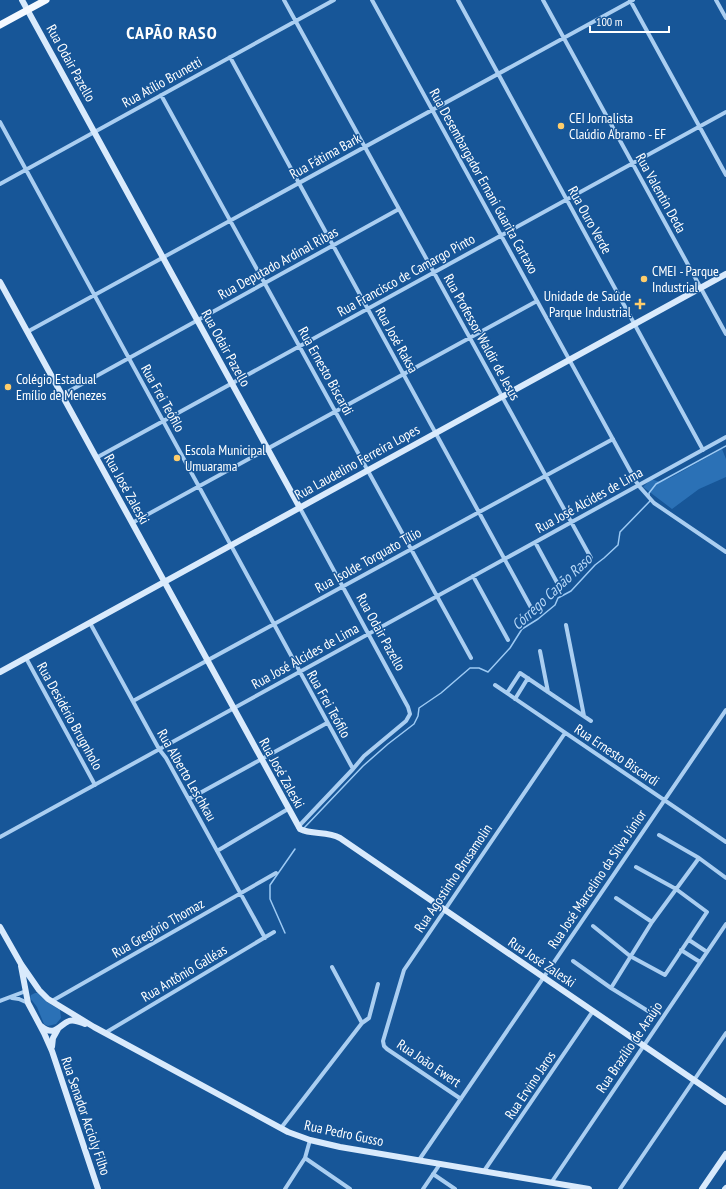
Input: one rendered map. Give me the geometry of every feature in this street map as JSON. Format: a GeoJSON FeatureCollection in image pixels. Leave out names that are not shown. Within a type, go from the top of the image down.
{"type":"FeatureCollection","features":[{"type":"Feature","properties":{"kind":"main road"},"geometry":{"type":"LineString","coordinates":[[0,25],[46,0]]}},
{"type":"Feature","properties":{"kind":"street","name":"Rua Odair Pazello"},"geometry":{"type":"LineString","coordinates":[[22,0],[408,707],[410,714],[409,718],[364,756],[352,769]]}},
{"type":"Feature","properties":{"kind":"street","name":"Rua Professor Waldir de Jesus"},"geometry":{"type":"LineString","coordinates":[[284,0],[591,558]]}},
{"type":"Feature","properties":{"kind":"street","name":"Rua Atílio Brunetti"},"geometry":{"type":"LineString","coordinates":[[0,184],[334,0]]}},
{"type":"Feature","properties":{"kind":"street","name":"Rua Desembargador Ernani Guarita Cartaxo"},"geometry":{"type":"LineString","coordinates":[[372,0],[638,485],[654,503],[726,552]]}},
{"type":"Feature","properties":{"kind":"street","name":"Rua Ouro Verde"},"geometry":{"type":"LineString","coordinates":[[458,0],[703,450]]}},
{"type":"Feature","properties":{"kind":"street","name":"Rua Valentin Deda"},"geometry":{"type":"LineString","coordinates":[[543,0],[726,334]]}},
{"type":"Feature","properties":{"kind":"street","name":"Rua Fátima Bark"},"geometry":{"type":"LineString","coordinates":[[27,332],[631,0]]}},
{"type":"Feature","properties":{"kind":"street"},"geometry":{"type":"LineString","coordinates":[[631,0],[726,175]]}},
{"type":"Feature","properties":{"kind":"street"},"geometry":{"type":"LineString","coordinates":[[716,0],[726,18]]}},
{"type":"Feature","properties":{"kind":"street","name":"Rua José Raksa"},"geometry":{"type":"LineString","coordinates":[[230,57],[534,613]]}},
{"type":"Feature","properties":{"kind":"street","name":"Rua Ernesto Biscardi"},"geometry":{"type":"LineString","coordinates":[[162,95],[471,658]]}},
{"type":"Feature","properties":{"kind":"street","name":"Rua Francisco de Camargo Pinto"},"geometry":{"type":"LineString","coordinates":[[96,458],[726,112]]}},
{"type":"Feature","properties":{"kind":"street","name":"Rua Frei Teófilo"},"geometry":{"type":"LineString","coordinates":[[0,122],[352,769]]}},
{"type":"Feature","properties":{"kind":"street","name":"Rua Deputado Ardinal Ribas"},"geometry":{"type":"LineString","coordinates":[[62,395],[399,209]]}},
{"type":"Feature","properties":{"kind":"street","name":"Rua Laudelino Ferreira Lopes"},"geometry":{"type":"LineString","coordinates":[[0,672],[726,274]]}},
{"type":"Feature","properties":{"kind":"street","name":"Rua José Zaleski"},"geometry":{"type":"LineString","coordinates":[[0,282],[298,828],[305,831],[336,836],[726,1102]]}},
{"type":"Feature","properties":{"kind":"street"},"geometry":{"type":"LineString","coordinates":[[132,523],[537,301]]}},
{"type":"Feature","properties":{"kind":"street","name":"Rua José Alcides de Lima"},"geometry":{"type":"LineString","coordinates":[[0,837],[726,437]]}},
{"type":"Feature","properties":{"kind":"street","name":"Rua Isolde Torquato Tílio"},"geometry":{"type":"LineString","coordinates":[[133,701],[613,439]]}},
{"type":"Feature","properties":{"kind":"street"},"geometry":{"type":"LineString","coordinates":[[535,542],[560,588]]}},
{"type":"Feature","properties":{"kind":"street"},"geometry":{"type":"LineString","coordinates":[[473,576],[508,640]]}},
{"type":"Feature","properties":{"kind":"street","name":"Rua Alberto Leschkau"},"geometry":{"type":"LineString","coordinates":[[90,623],[159,750],[166,758],[265,938]]}},
{"type":"Feature","properties":{"kind":"street"},"geometry":{"type":"LineString","coordinates":[[566,625],[584,717]]}},
{"type":"Feature","properties":{"kind":"street"},"geometry":{"type":"LineString","coordinates":[[540,651],[548,692]]}},
{"type":"Feature","properties":{"kind":"street","name":"Rua Desidério Brugnholo"},"geometry":{"type":"LineString","coordinates":[[26,658],[95,785]]}},
{"type":"Feature","properties":{"kind":"street"},"geometry":{"type":"LineString","coordinates":[[507,693],[520,673],[591,721]]}},
{"type":"Feature","properties":{"kind":"street"},"geometry":{"type":"LineString","coordinates":[[515,699],[528,678]]}},
{"type":"Feature","properties":{"kind":"street","name":"Rua Ernesto Biscardi"},"geometry":{"type":"LineString","coordinates":[[495,685],[726,842]]}},
{"type":"Feature","properties":{"kind":"street","name":"Rua José Marcelino da Silva Júnior"},"geometry":{"type":"LineString","coordinates":[[419,1160],[726,710]]}},
{"type":"Feature","properties":{"kind":"street"},"geometry":{"type":"LineString","coordinates":[[189,799],[327,723]]}},
{"type":"Feature","properties":{"kind":"street","name":"Rua Agostinho Brusamolin"},"geometry":{"type":"LineString","coordinates":[[384,1046],[383,1041],[404,970],[565,733]]}},
{"type":"Feature","properties":{"kind":"street"},"geometry":{"type":"LineString","coordinates":[[298,828],[352,769]]}},
{"type":"Feature","properties":{"kind":"street"},"geometry":{"type":"LineString","coordinates":[[217,851],[288,809]]}},
{"type":"Feature","properties":{"kind":"street"},"geometry":{"type":"LineString","coordinates":[[659,835],[699,858],[726,878]]}},
{"type":"Feature","properties":{"kind":"street"},"geometry":{"type":"LineString","coordinates":[[611,988],[652,922],[699,858]]}},
{"type":"Feature","properties":{"kind":"street"},"geometry":{"type":"LineString","coordinates":[[593,926],[630,956],[665,975],[707,912],[676,889],[636,867]]}},
{"type":"Feature","properties":{"kind":"street","name":"Rua Gregório Thomaz"},"geometry":{"type":"LineString","coordinates":[[52,1001],[276,873]]}},
{"type":"Feature","properties":{"kind":"street"},"geometry":{"type":"LineString","coordinates":[[616,898],[652,922]]}},
{"type":"Feature","properties":{"kind":"street","name":"Rua Brazílio de Araújo"},"geometry":{"type":"LineString","coordinates":[[551,1182],[726,924]]}},
{"type":"Feature","properties":{"kind":"street","name":"Rua Pedro Gusso"},"geometry":{"type":"LineString","coordinates":[[0,927],[21,964],[37,987],[52,1001],[94,1027],[281,1128],[310,1140],[340,1147],[551,1182],[564,1187],[589,1189]]}},
{"type":"Feature","properties":{"kind":"street","name":"Rua Antônio Galléas"},"geometry":{"type":"LineString","coordinates":[[105,1033],[274,932]]}},
{"type":"Feature","properties":{"kind":"street"},"geometry":{"type":"LineString","coordinates":[[688,940],[707,952]]}},
{"type":"Feature","properties":{"kind":"street"},"geometry":{"type":"LineString","coordinates":[[682,950],[700,962]]}},
{"type":"Feature","properties":{"kind":"street"},"geometry":{"type":"LineString","coordinates":[[573,961],[611,988],[648,1011]]}},
{"type":"Feature","properties":{"kind":"street","name":"Rua Pedro Gusso"},"geometry":{"type":"LineString","coordinates":[[21,964],[28,1003],[41,1026]]}},
{"type":"Feature","properties":{"kind":"street"},"geometry":{"type":"LineString","coordinates":[[332,967],[362,1023]]}},
{"type":"Feature","properties":{"kind":"street"},"geometry":{"type":"LineString","coordinates":[[281,1128],[362,1023],[369,1018],[378,984]]}},
{"type":"Feature","properties":{"kind":"street"},"geometry":{"type":"LineString","coordinates":[[0,1001],[26,991],[30,987],[37,987]]}},
{"type":"Feature","properties":{"kind":"street"},"geometry":{"type":"LineString","coordinates":[[9,998],[19,999],[28,1003]]}},
{"type":"Feature","properties":{"kind":"street"},"geometry":{"type":"LineString","coordinates":[[41,1026],[50,1030],[58,1029],[64,1024],[67,1017],[67,1010]]}},
{"type":"Feature","properties":{"kind":"street","name":"Rua Ervino Jaros"},"geometry":{"type":"LineString","coordinates":[[484,1171],[593,1011]]}},
{"type":"Feature","properties":{"kind":"street","name":"Rua Pedro Gusso"},"geometry":{"type":"LineString","coordinates":[[64,1024],[72,1020],[94,1027]]}},
{"type":"Feature","properties":{"kind":"street","name":"Rua Senador Accioly Filho"},"geometry":{"type":"LineString","coordinates":[[41,1026],[52,1051],[98,1189]]}},
{"type":"Feature","properties":{"kind":"street","name":"Rua Senador Accioly Filho"},"geometry":{"type":"LineString","coordinates":[[52,1051],[53,1038],[58,1029]]}},
{"type":"Feature","properties":{"kind":"street"},"geometry":{"type":"LineString","coordinates":[[620,1189],[726,1033]]}},
{"type":"Feature","properties":{"kind":"street","name":"Rua João Ewert"},"geometry":{"type":"LineString","coordinates":[[384,1046],[461,1099]]}},
{"type":"Feature","properties":{"kind":"street"},"geometry":{"type":"LineString","coordinates":[[285,1189],[305,1158],[310,1140]]}},
{"type":"Feature","properties":{"kind":"street"},"geometry":{"type":"LineString","coordinates":[[702,1189],[726,1154]]}},
{"type":"Feature","properties":{"kind":"street"},"geometry":{"type":"LineString","coordinates":[[305,1158],[350,1189]]}},
{"type":"Feature","properties":{"kind":"street"},"geometry":{"type":"LineString","coordinates":[[423,1189],[440,1164]]}},
{"type":"Feature","properties":{"kind":"street"},"geometry":{"type":"LineString","coordinates":[[433,1174],[455,1189]]}},
{"type":"Feature","properties":{"kind":"shaded area"},"geometry":{"type":"Polygon","coordinates":[[[722,449],[726,459],[726,477],[699,489],[672,509],[643,487],[651,479],[660,482],[672,477],[722,449]]]}},
{"type":"Feature","properties":{"kind":"shaded area"},"geometry":{"type":"Polygon","coordinates":[[[38,993],[47,1002],[60,1010],[61,1018],[56,1024],[48,1026],[44,1024],[37,1007],[30,998],[31,995],[38,993]]]}},
{"type":"Feature","properties":{"kind":"waterway","name":"Córrego Capão Raso"},"geometry":{"type":"LineString","coordinates":[[649,496],[649,493],[656,484],[726,446]]}},
{"type":"Feature","properties":{"kind":"waterway","name":"Córrego Capão Raso"},"geometry":{"type":"LineString","coordinates":[[304,828],[363,766],[414,724],[418,716],[419,708],[441,693],[470,668],[479,668],[488,672],[510,648],[522,629],[538,619],[555,605],[558,598],[571,591],[595,565],[618,545],[620,532],[650,500]]}},
{"type":"Feature","properties":{"kind":"waterway","name":"Córrego Capão Raso"},"geometry":{"type":"LineString","coordinates":[[285,933],[270,899],[270,885],[295,849]]}},
{"type":"Feature","properties":{"kind":"place","name":"CEI Jornalista Claúdio Abramo - EF"},"geometry":{"type":"Point","coordinates":[561,126]}},
{"type":"Feature","properties":{"kind":"place","name":"CMEI - Parque Industrial"},"geometry":{"type":"Point","coordinates":[644,279]}},
{"type":"Feature","properties":{"kind":"place","name":"Unidade de Saúde Parque Industrial"},"geometry":{"type":"Point","coordinates":[640,304]}},
{"type":"Feature","properties":{"kind":"place","name":"Colégio Estadual Emílio de Menezes"},"geometry":{"type":"Point","coordinates":[8,387]}},
{"type":"Feature","properties":{"kind":"place","name":"Escola Municipal Umuarama"},"geometry":{"type":"Point","coordinates":[177,458]}},
{"type":"Feature","properties":{"kind":"district","name":"CAPÃO RASO"},"geometry":{"type":"Point","coordinates":[172,33]}}]}
